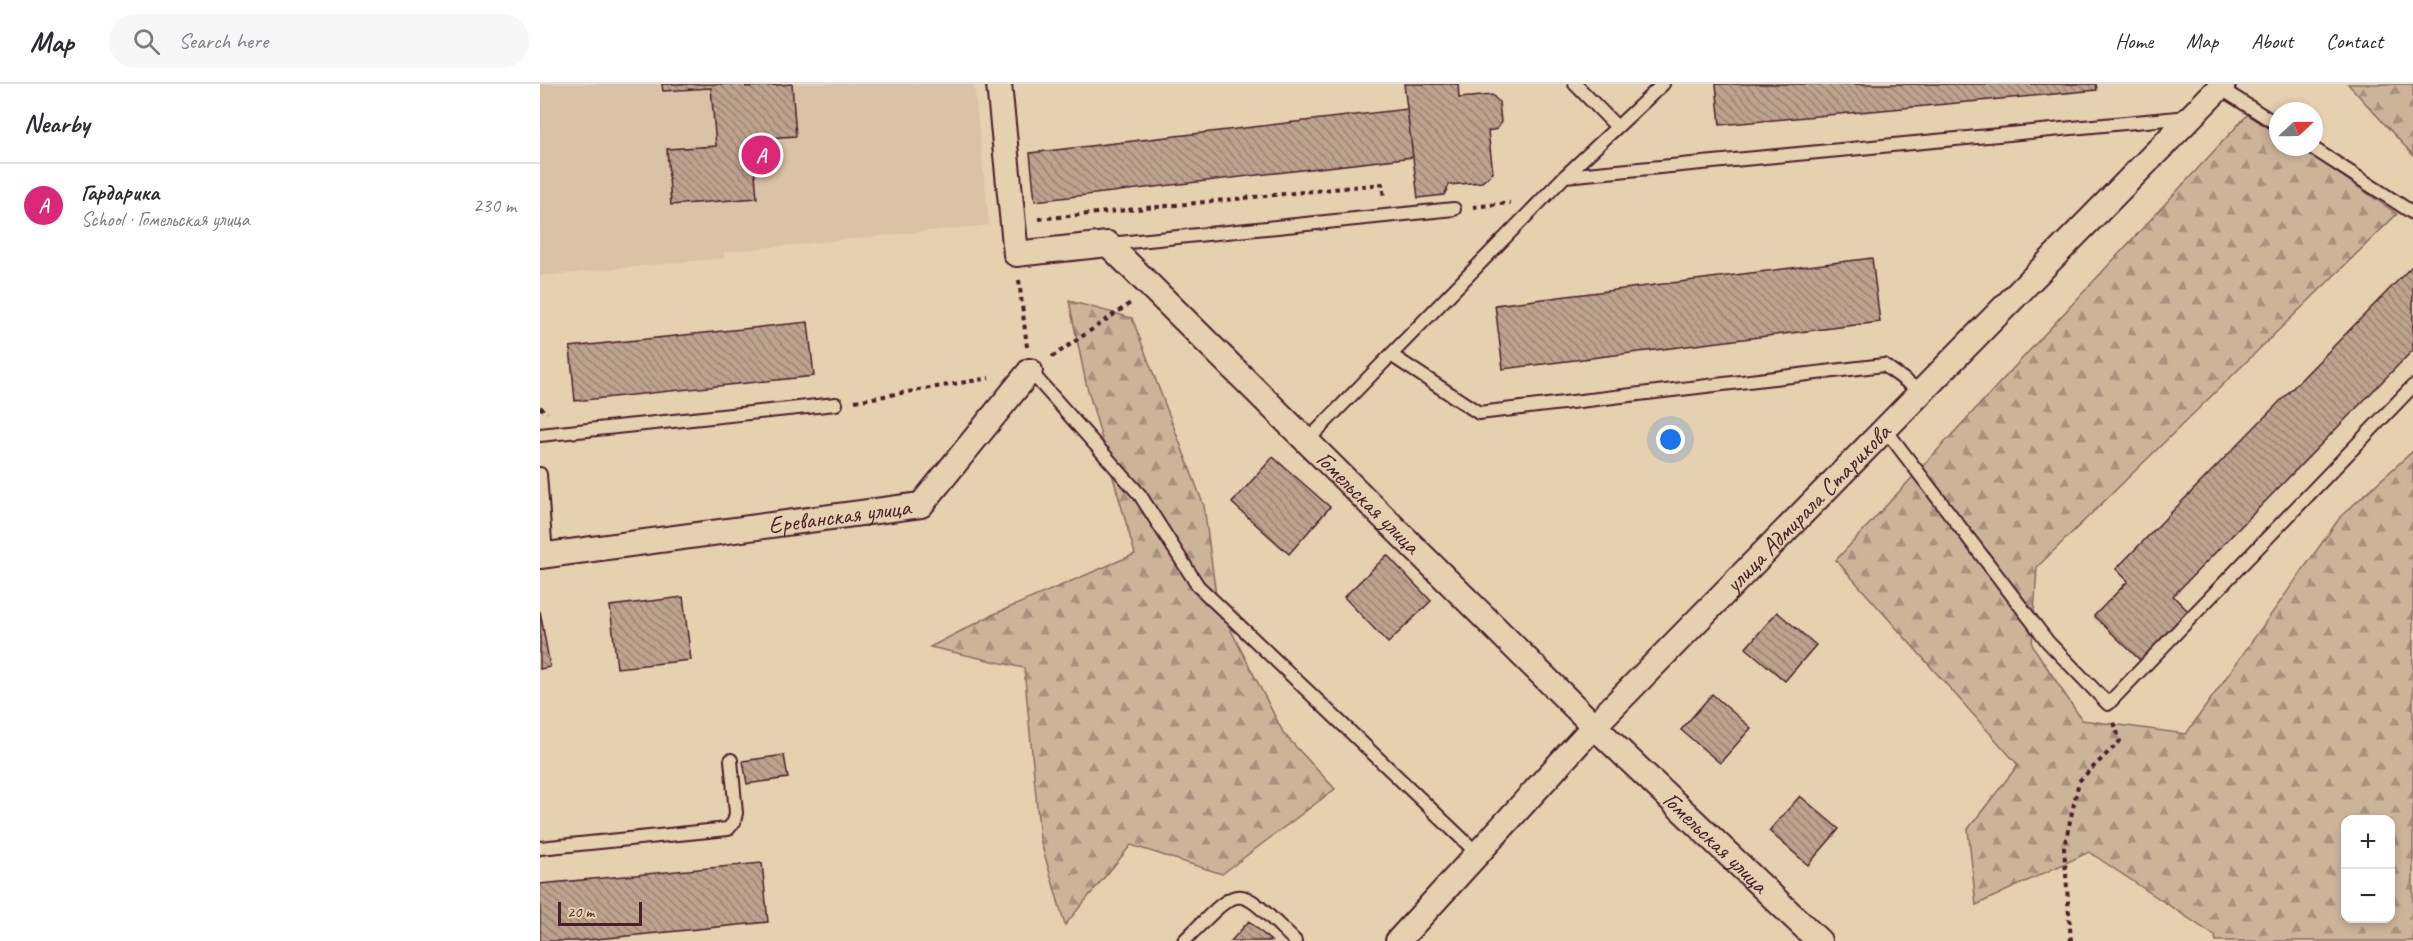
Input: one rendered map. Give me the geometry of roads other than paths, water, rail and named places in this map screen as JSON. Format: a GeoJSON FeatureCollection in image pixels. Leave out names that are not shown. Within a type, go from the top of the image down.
{"type":"FeatureCollection","features":[{"type":"Feature","properties":{"kind":"street"},"geometry":{"type":"LineString","coordinates":[[999,84],[1016,254],[1108,244]]}},
{"type":"Feature","properties":{"kind":"street","name":"улица Адмирала Старикова"},"geometry":{"type":"LineString","coordinates":[[1398,941],[1594,726],[2221,86]]}},
{"type":"Feature","properties":{"kind":"street","name":"Гомельская улица"},"geometry":{"type":"LineString","coordinates":[[1108,244],[1594,726],[1819,941]]}},
{"type":"Feature","properties":{"kind":"street","name":"Ереванская улица"},"geometry":{"type":"LineString","coordinates":[[543,555],[921,505],[1030,371]]}},
{"type":"Feature","properties":{"kind":"lane"},"geometry":{"type":"LineString","coordinates":[[1575,84],[1617,127]]}},
{"type":"Feature","properties":{"kind":"lane"},"geometry":{"type":"LineString","coordinates":[[1307,441],[1565,177],[1663,84]]}},
{"type":"Feature","properties":{"kind":"lane"},"geometry":{"type":"LineString","coordinates":[[2221,86],[2269,119]]}},
{"type":"Feature","properties":{"kind":"lane"},"geometry":{"type":"LineString","coordinates":[[1565,177],[2191,117]]}},
{"type":"Feature","properties":{"kind":"lane"},"geometry":{"type":"LineString","coordinates":[[2323,155],[2413,213]]}},
{"type":"Feature","properties":{"kind":"lane"},"geometry":{"type":"LineString","coordinates":[[1108,244],[1454,209]]}},
{"type":"Feature","properties":{"kind":"lane"},"geometry":{"type":"LineString","coordinates":[[1391,355],[1479,413],[1884,365],[1921,392]]}},
{"type":"Feature","properties":{"kind":"lane"},"geometry":{"type":"LineString","coordinates":[[1030,371],[1140,495],[1198,586],[1478,854]]}},
{"type":"Feature","properties":{"kind":"lane"},"geometry":{"type":"LineString","coordinates":[[1885,429],[2048,642],[2108,704],[2413,386]]}},
{"type":"Feature","properties":{"kind":"lane"},"geometry":{"type":"LineString","coordinates":[[540,435],[836,405]]}},
{"type":"Feature","properties":{"kind":"lane"},"geometry":{"type":"LineString","coordinates":[[540,474],[543,555]]}},
{"type":"Feature","properties":{"kind":"lane"},"geometry":{"type":"LineString","coordinates":[[540,848],[728,829],[734,822],[736,813],[731,760]]}},
{"type":"Feature","properties":{"kind":"lane"},"geometry":{"type":"LineString","coordinates":[[1184,941],[1223,902],[1242,895],[1253,901],[1295,941]]}},
{"type":"Feature","properties":{"kind":"place","name":"Гардарика"},"geometry":{"type":"Point","coordinates":[761,155]}}]}
